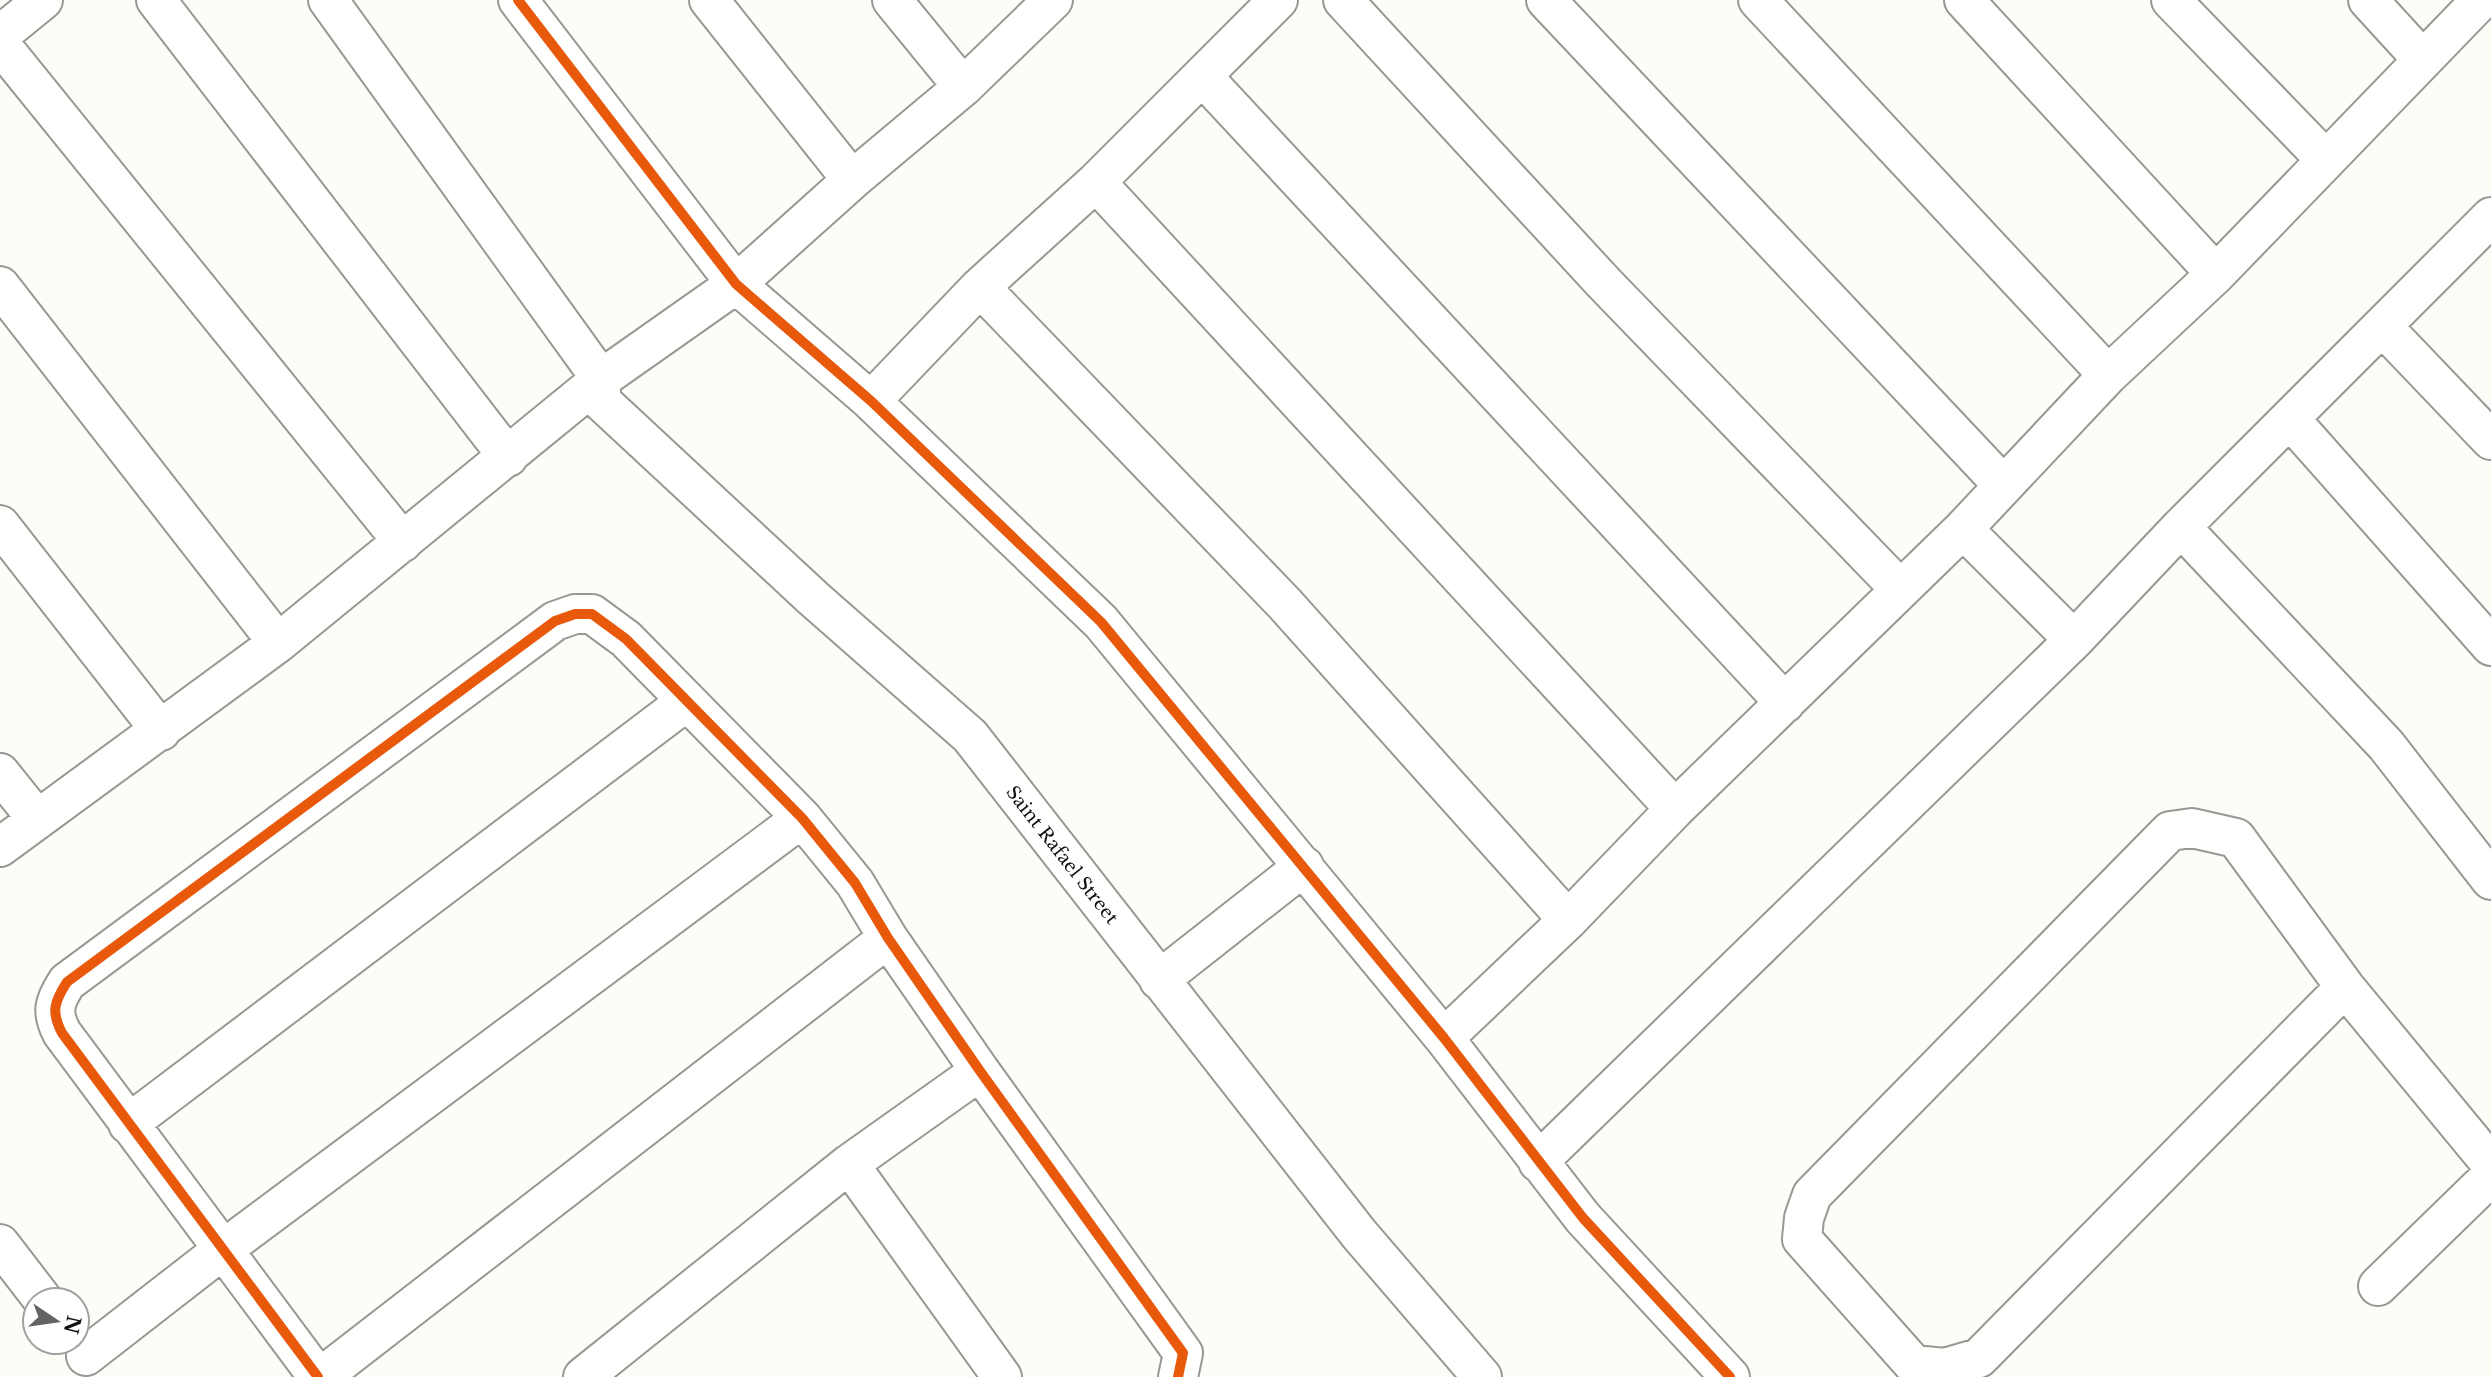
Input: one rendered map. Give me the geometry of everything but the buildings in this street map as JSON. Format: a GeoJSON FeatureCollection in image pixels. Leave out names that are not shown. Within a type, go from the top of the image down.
{"type":"FeatureCollection","features":[{"type":"Feature","properties":{"kind":"street"},"geometry":{"type":"LineString","coordinates":[[0,35],[43,0]]}},
{"type":"Feature","properties":{"kind":"street"},"geometry":{"type":"LineString","coordinates":[[156,0],[508,457]]}},
{"type":"Feature","properties":{"kind":"street","name":"Saint Rafael Street"},"geometry":{"type":"LineString","coordinates":[[328,0],[601,379],[601,401],[814,598],[970,736],[1359,1234],[1482,1377]]}},
{"type":"Feature","properties":{"kind":"street"},"geometry":{"type":"LineString","coordinates":[[518,0],[736,284],[871,401],[1101,622],[1444,1038],[1583,1218],[1730,1377]]}},
{"type":"Feature","properties":{"kind":"street"},"geometry":{"type":"LineString","coordinates":[[709,0],[852,180]]}},
{"type":"Feature","properties":{"kind":"street"},"geometry":{"type":"LineString","coordinates":[[892,0],[963,87]]}},
{"type":"Feature","properties":{"kind":"street"},"geometry":{"type":"LineString","coordinates":[[0,847],[278,643],[601,379],[736,284],[852,180],[963,87],[1053,0]]}},
{"type":"Feature","properties":{"kind":"street"},"geometry":{"type":"LineString","coordinates":[[871,401],[980,286],[1096,182],[1278,0]]}},
{"type":"Feature","properties":{"kind":"street"},"geometry":{"type":"LineString","coordinates":[[1343,0],[1604,283],[1900,589]]}},
{"type":"Feature","properties":{"kind":"street"},"geometry":{"type":"LineString","coordinates":[[1546,0],[2003,485]]}},
{"type":"Feature","properties":{"kind":"street"},"geometry":{"type":"LineString","coordinates":[[1758,0],[2108,375]]}},
{"type":"Feature","properties":{"kind":"street"},"geometry":{"type":"LineString","coordinates":[[1964,0],[2216,274]]}},
{"type":"Feature","properties":{"kind":"street"},"geometry":{"type":"LineString","coordinates":[[2171,0],[2326,160]]}},
{"type":"Feature","properties":{"kind":"street"},"geometry":{"type":"LineString","coordinates":[[2368,0],[2422,59]]}},
{"type":"Feature","properties":{"kind":"street"},"geometry":{"type":"LineString","coordinates":[[1444,1038],[1568,920],[1675,808],[1963,528],[2108,375],[2216,274],[2481,0]]}},
{"type":"Feature","properties":{"kind":"street"},"geometry":{"type":"LineString","coordinates":[[0,44],[403,542]]}},
{"type":"Feature","properties":{"kind":"street"},"geometry":{"type":"LineString","coordinates":[[1203,77],[1784,703]]}},
{"type":"Feature","properties":{"kind":"street"},"geometry":{"type":"LineString","coordinates":[[1096,182],[1675,808]]}},
{"type":"Feature","properties":{"kind":"street"},"geometry":{"type":"LineString","coordinates":[[1538,1162],[2074,640],[2181,527],[2382,326],[2488,225]]}},
{"type":"Feature","properties":{"kind":"street"},"geometry":{"type":"LineString","coordinates":[[0,286],[278,643]]}},
{"type":"Feature","properties":{"kind":"street"},"geometry":{"type":"LineString","coordinates":[[980,286],[1285,604],[1568,920]]}},
{"type":"Feature","properties":{"kind":"street"},"geometry":{"type":"LineString","coordinates":[[2382,326],[2491,440]]}},
{"type":"Feature","properties":{"kind":"street"},"geometry":{"type":"LineString","coordinates":[[2290,419],[2491,646]]}},
{"type":"Feature","properties":{"kind":"street"},"geometry":{"type":"LineString","coordinates":[[0,524],[161,731]]}},
{"type":"Feature","properties":{"kind":"street"},"geometry":{"type":"LineString","coordinates":[[2181,527],[2386,745],[2491,880]]}},
{"type":"Feature","properties":{"kind":"street"},"geometry":{"type":"LineString","coordinates":[[1963,528],[2074,640]]}},
{"type":"Feature","properties":{"kind":"street"},"geometry":{"type":"LineString","coordinates":[[888,938],[319,1377],[221,1251],[53,1017],[55,1000],[67,982],[555,621],[575,614],[592,614],[626,639],[802,818],[855,883],[888,938],[980,1070],[1183,1353],[1178,1377]]}},
{"type":"Feature","properties":{"kind":"street"},"geometry":{"type":"LineString","coordinates":[[128,1124],[687,701]]}},
{"type":"Feature","properties":{"kind":"street"},"geometry":{"type":"LineString","coordinates":[[0,774],[37,819]]}},
{"type":"Feature","properties":{"kind":"street"},"geometry":{"type":"LineString","coordinates":[[88,1358],[221,1251],[802,818]]}},
{"type":"Feature","properties":{"kind":"street"},"geometry":{"type":"LineString","coordinates":[[2345,987],[1979,1358],[1945,1368],[1914,1365],[1802,1239],[1804,1218],[1812,1195],[2170,831],[2192,828],[2236,838],[2345,987],[2491,1164]]}},
{"type":"Feature","properties":{"kind":"street"},"geometry":{"type":"LineString","coordinates":[[1159,980],[1304,866]]}},
{"type":"Feature","properties":{"kind":"street"},"geometry":{"type":"LineString","coordinates":[[583,1377],[849,1164],[980,1070]]}},
{"type":"Feature","properties":{"kind":"street"},"geometry":{"type":"LineString","coordinates":[[849,1164],[1002,1377]]}},
{"type":"Feature","properties":{"kind":"street"},"geometry":{"type":"LineString","coordinates":[[2378,1286],[2491,1176]]}},
{"type":"Feature","properties":{"kind":"street"},"geometry":{"type":"LineString","coordinates":[[0,1244],[32,1286]]}},
{"type":"Feature","properties":{"kind":"cycle path"},"geometry":{"type":"LineString","coordinates":[[518,0],[736,284],[871,401],[1101,622],[1444,1038],[1583,1218],[1730,1377]]}},
{"type":"Feature","properties":{"kind":"cycle path"},"geometry":{"type":"LineString","coordinates":[[318,1377],[62,1033],[55,1013],[59,995],[67,982],[555,621],[575,614],[592,614],[626,639],[802,818],[855,883],[888,938],[980,1071],[1183,1353],[1178,1377]]}}]}
